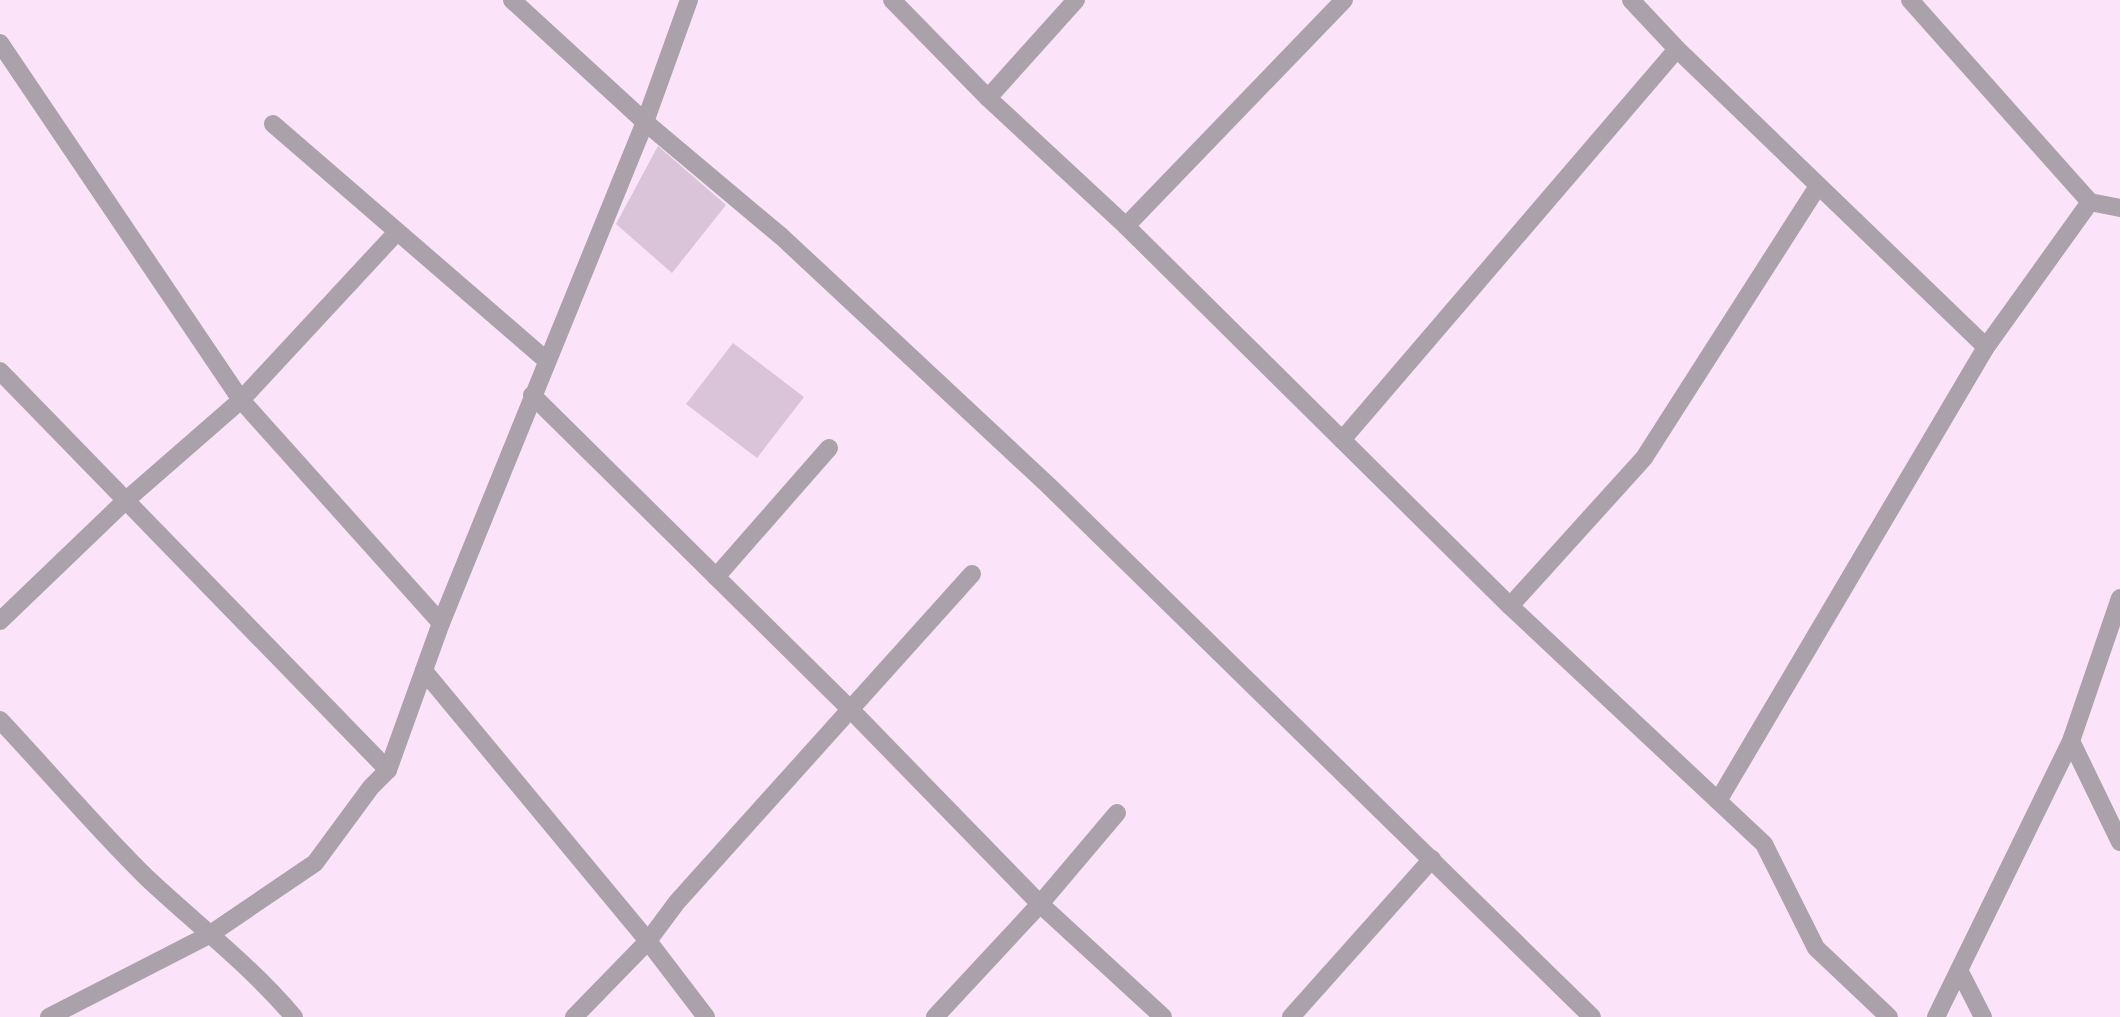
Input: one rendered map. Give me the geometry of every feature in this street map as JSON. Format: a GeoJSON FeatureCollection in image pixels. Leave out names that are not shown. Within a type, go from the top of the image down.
{"type":"FeatureCollection","features":[{"type":"Feature","properties":{"kind":"street"},"geometry":{"type":"LineString","coordinates":[[512,0],[645,122],[782,237],[1049,486],[1592,1017]]}},
{"type":"Feature","properties":{"kind":"street"},"geometry":{"type":"LineString","coordinates":[[49,1017],[209,935],[315,863],[371,787],[388,770],[441,623],[645,122],[689,0]]}},
{"type":"Feature","properties":{"kind":"street"},"geometry":{"type":"LineString","coordinates":[[892,0],[988,98],[1126,226],[1510,606],[1764,844],[1816,948],[1889,1017]]}},
{"type":"Feature","properties":{"kind":"street"},"geometry":{"type":"LineString","coordinates":[[988,98],[1076,0]]}},
{"type":"Feature","properties":{"kind":"street"},"geometry":{"type":"LineString","coordinates":[[1126,226],[1343,0]]}},
{"type":"Feature","properties":{"kind":"street"},"geometry":{"type":"LineString","coordinates":[[1631,0],[1677,49],[1986,347]]}},
{"type":"Feature","properties":{"kind":"street"},"geometry":{"type":"LineString","coordinates":[[1910,0],[2090,202],[2120,208]]}},
{"type":"Feature","properties":{"kind":"street"},"geometry":{"type":"LineString","coordinates":[[0,43],[241,400],[441,623]]}},
{"type":"Feature","properties":{"kind":"street"},"geometry":{"type":"LineString","coordinates":[[1342,440],[1677,49]]}},
{"type":"Feature","properties":{"kind":"street"},"geometry":{"type":"LineString","coordinates":[[273,124],[546,360]]}},
{"type":"Feature","properties":{"kind":"street"},"geometry":{"type":"LineString","coordinates":[[1510,606],[1644,458],[1818,186]]}},
{"type":"Feature","properties":{"kind":"street"},"geometry":{"type":"LineString","coordinates":[[1718,801],[1986,347],[2090,202]]}},
{"type":"Feature","properties":{"kind":"street"},"geometry":{"type":"LineString","coordinates":[[0,621],[124,502],[241,400],[397,232]]}},
{"type":"Feature","properties":{"kind":"street"},"geometry":{"type":"LineString","coordinates":[[0,371],[124,502],[388,770]]}},
{"type":"Feature","properties":{"kind":"street"},"geometry":{"type":"LineString","coordinates":[[532,395],[851,710],[1040,904],[1163,1017]]}},
{"type":"Feature","properties":{"kind":"street"},"geometry":{"type":"LineString","coordinates":[[716,577],[829,448]]}},
{"type":"Feature","properties":{"kind":"street"},"geometry":{"type":"LineString","coordinates":[[574,1017],[648,941],[677,902],[972,574]]}},
{"type":"Feature","properties":{"kind":"street"},"geometry":{"type":"LineString","coordinates":[[1936,1017],[2071,740],[2120,597]]}},
{"type":"Feature","properties":{"kind":"street"},"geometry":{"type":"LineString","coordinates":[[424,671],[648,941],[706,1017]]}},
{"type":"Feature","properties":{"kind":"street"},"geometry":{"type":"LineString","coordinates":[[0,720],[108,840],[209,935],[264,981],[294,1017]]}},
{"type":"Feature","properties":{"kind":"street"},"geometry":{"type":"LineString","coordinates":[[2071,740],[2120,842]]}},
{"type":"Feature","properties":{"kind":"street"},"geometry":{"type":"LineString","coordinates":[[935,1017],[1040,904],[1116,813]]}},
{"type":"Feature","properties":{"kind":"street"},"geometry":{"type":"LineString","coordinates":[[1291,1017],[1432,859]]}},
{"type":"Feature","properties":{"kind":"street"},"geometry":{"type":"LineString","coordinates":[[1959,970],[1983,1017]]}},
{"type":"Feature","properties":{"kind":"building"},"geometry":{"type":"Polygon","coordinates":[[[658,146],[726,205],[672,273],[616,224],[658,146]]]}},
{"type":"Feature","properties":{"kind":"building"},"geometry":{"type":"Polygon","coordinates":[[[733,343],[804,397],[757,458],[686,404],[733,343]]]}}]}
